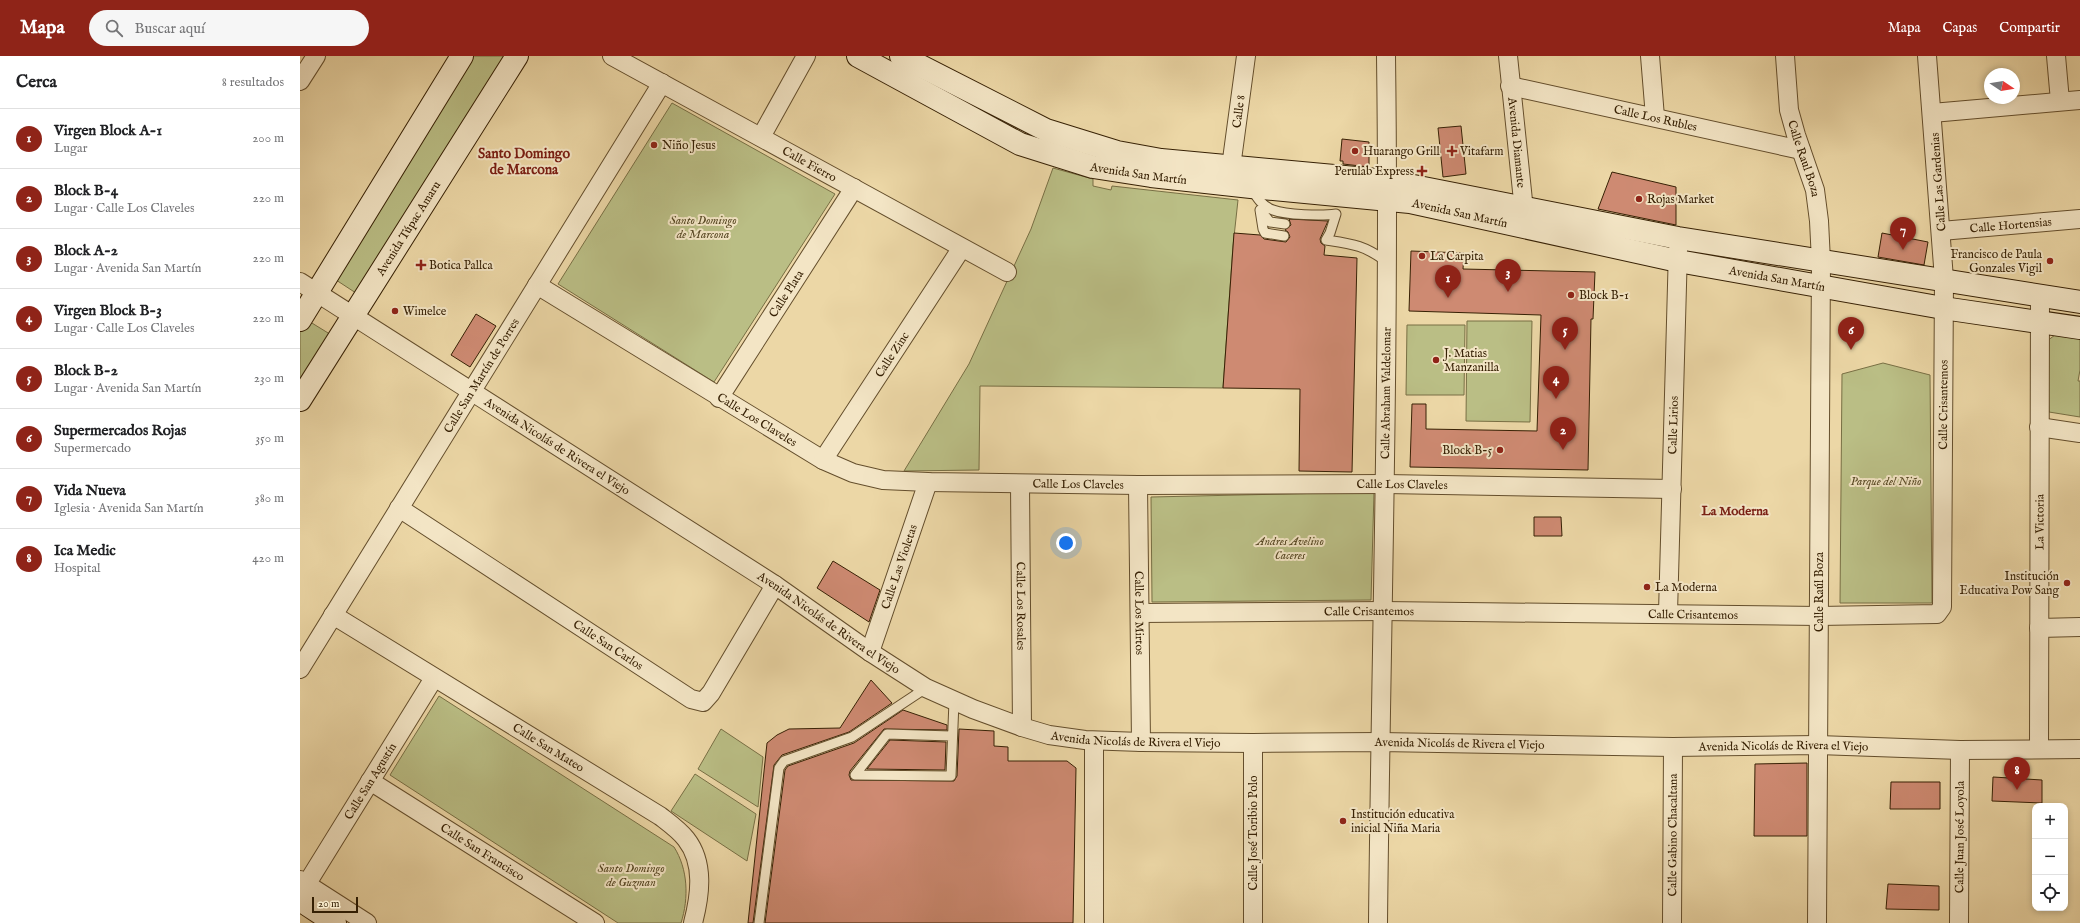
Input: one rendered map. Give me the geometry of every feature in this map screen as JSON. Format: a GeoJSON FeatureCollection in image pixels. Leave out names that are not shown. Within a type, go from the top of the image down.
{"type":"FeatureCollection","features":[{"type":"Feature","properties":{"kind":"main road"},"geometry":{"type":"LineString","coordinates":[[300,320],[309,287],[462,56]]}},
{"type":"Feature","properties":{"kind":"main road","name":"Avenida Túpac Amaru"},"geometry":{"type":"LineString","coordinates":[[300,400],[517,56]]}},
{"type":"Feature","properties":{"kind":"main road","name":"Avenida San Martín"},"geometry":{"type":"LineString","coordinates":[[858,56],[1020,144],[1093,167],[1255,194],[1339,205],[1387,190]]}},
{"type":"Feature","properties":{"kind":"main road","name":"Avenida San Martín"},"geometry":{"type":"LineString","coordinates":[[901,56],[1020,118],[1060,135],[1117,152],[1161,160],[1231,167],[1387,190],[1410,202],[1678,238],[1944,279],[2080,302]]}},
{"type":"Feature","properties":{"kind":"main road","name":"Avenida San Martín"},"geometry":{"type":"LineString","coordinates":[[1525,218],[1678,261],[1821,285],[1943,308],[2080,328]]}},
{"type":"Feature","properties":{"kind":"main road"},"geometry":{"type":"LineString","coordinates":[[302,888],[335,923]]}},
{"type":"Feature","properties":{"kind":"street"},"geometry":{"type":"LineString","coordinates":[[300,81],[316,56]]}},
{"type":"Feature","properties":{"kind":"street","name":"Calle Fierro"},"geometry":{"type":"LineString","coordinates":[[612,56],[854,188],[961,249],[1007,272]]}},
{"type":"Feature","properties":{"kind":"street"},"geometry":{"type":"LineString","coordinates":[[761,137],[806,56]]}},
{"type":"Feature","properties":{"kind":"street","name":"Calle 8"},"geometry":{"type":"LineString","coordinates":[[1231,167],[1246,56]]}},
{"type":"Feature","properties":{"kind":"street","name":"Calle Abraham Valdelomar"},"geometry":{"type":"LineString","coordinates":[[1378,923],[1380,742],[1386,484],[1386,56]]}},
{"type":"Feature","properties":{"kind":"street","name":"Avenida Diamante"},"geometry":{"type":"LineString","coordinates":[[1508,56],[1525,218]]}},
{"type":"Feature","properties":{"kind":"street"},"geometry":{"type":"LineString","coordinates":[[1650,56],[1654,117]]}},
{"type":"Feature","properties":{"kind":"street","name":"Calle Raul Boza"},"geometry":{"type":"LineString","coordinates":[[1784,56],[1790,110],[1814,190],[1819,221],[1822,261]]}},
{"type":"Feature","properties":{"kind":"street","name":"Calle Las Gardenias"},"geometry":{"type":"LineString","coordinates":[[1927,56],[1941,231],[1944,279],[1943,308]]}},
{"type":"Feature","properties":{"kind":"street"},"geometry":{"type":"LineString","coordinates":[[2056,56],[2060,101]]}},
{"type":"Feature","properties":{"kind":"street","name":"Calle San Martín de Porres"},"geometry":{"type":"LineString","coordinates":[[300,669],[662,83]]}},
{"type":"Feature","properties":{"kind":"street","name":"Calle Los Rubles"},"geometry":{"type":"LineString","coordinates":[[1510,86],[1801,150]]}},
{"type":"Feature","properties":{"kind":"street"},"geometry":{"type":"LineString","coordinates":[[1932,113],[2080,100]]}},
{"type":"Feature","properties":{"kind":"street","name":"Calle Plata"},"geometry":{"type":"LineString","coordinates":[[719,398],[854,188]]}},
{"type":"Feature","properties":{"kind":"street","name":"Calle Hortensias"},"geometry":{"type":"LineString","coordinates":[[1941,231],[2080,219]]}},
{"type":"Feature","properties":{"kind":"street","name":"Calle Lirios"},"geometry":{"type":"LineString","coordinates":[[1668,613],[1678,238]]}},
{"type":"Feature","properties":{"kind":"street","name":"Calle Zinc"},"geometry":{"type":"LineString","coordinates":[[823,460],[961,249]]}},
{"type":"Feature","properties":{"kind":"street","name":"Calle Raúl Boza"},"geometry":{"type":"LineString","coordinates":[[1817,923],[1822,261]]}},
{"type":"Feature","properties":{"kind":"street","name":"Calle Los Claveles"},"geometry":{"type":"LineString","coordinates":[[537,285],[719,398],[823,460],[853,473],[883,480],[1020,484],[1386,484],[1672,489]]}},
{"type":"Feature","properties":{"kind":"street","name":"Avenida Nicolás de Rivera el Viejo"},"geometry":{"type":"LineString","coordinates":[[309,287],[353,317],[775,585],[870,652],[926,688],[954,701],[1022,728],[1049,735],[1094,740],[1141,742],[1380,742],[1673,747],[1818,745],[1960,750],[2080,749]]}},
{"type":"Feature","properties":{"kind":"street","name":"La Victoria"},"geometry":{"type":"LineString","coordinates":[[2039,749],[2038,628],[2040,295]]}},
{"type":"Feature","properties":{"kind":"street","name":"Calle Crisantemos"},"geometry":{"type":"LineString","coordinates":[[1140,613],[1383,610],[1819,616],[1937,614],[1942,607],[1943,308]]}},
{"type":"Feature","properties":{"kind":"street"},"geometry":{"type":"LineString","coordinates":[[2039,426],[2080,433]]}},
{"type":"Feature","properties":{"kind":"street","name":"Calle Las Violetas"},"geometry":{"type":"LineString","coordinates":[[870,652],[928,482]]}},
{"type":"Feature","properties":{"kind":"street","name":"Calle Los Rosales"},"geometry":{"type":"LineString","coordinates":[[1020,484],[1022,728]]}},
{"type":"Feature","properties":{"kind":"street","name":"Calle Los Mirtos"},"geometry":{"type":"LineString","coordinates":[[1138,485],[1141,742]]}},
{"type":"Feature","properties":{"kind":"street","name":"Calle San Carlos"},"geometry":{"type":"LineString","coordinates":[[399,508],[691,698],[702,702],[711,693],[775,585]]}},
{"type":"Feature","properties":{"kind":"street","name":"Calle San Mateo"},"geometry":{"type":"LineString","coordinates":[[333,615],[660,816],[677,830],[686,839],[692,849],[700,879],[699,895],[693,923]]}},
{"type":"Feature","properties":{"kind":"street"},"geometry":{"type":"LineString","coordinates":[[2038,628],[2080,627]]}},
{"type":"Feature","properties":{"kind":"street","name":"Calle San Agustín"},"geometry":{"type":"LineString","coordinates":[[302,888],[434,678]]}},
{"type":"Feature","properties":{"kind":"street"},"geometry":{"type":"LineString","coordinates":[[1094,740],[1094,923]]}},
{"type":"Feature","properties":{"kind":"street","name":"Calle José Toribio Polo"},"geometry":{"type":"LineString","coordinates":[[1253,743],[1253,923]]}},
{"type":"Feature","properties":{"kind":"street","name":"Calle Gabino Chacaltana"},"geometry":{"type":"LineString","coordinates":[[1672,923],[1673,747]]}},
{"type":"Feature","properties":{"kind":"street","name":"Calle Juan José Loyola"},"geometry":{"type":"LineString","coordinates":[[1959,923],[1960,750]]}},
{"type":"Feature","properties":{"kind":"street","name":"Calle San Francisco"},"geometry":{"type":"LineString","coordinates":[[370,780],[595,923]]}},
{"type":"Feature","properties":{"kind":"street"},"geometry":{"type":"LineString","coordinates":[[302,888],[367,923]]}},
{"type":"Feature","properties":{"kind":"lane"},"geometry":{"type":"LineString","coordinates":[[1255,194],[1265,234],[1284,236]]}},
{"type":"Feature","properties":{"kind":"lane"},"geometry":{"type":"LineString","coordinates":[[1327,227],[1339,205]]}},
{"type":"Feature","properties":{"kind":"lane"},"geometry":{"type":"LineString","coordinates":[[1339,205],[1330,233],[1326,240],[1353,244],[1370,249],[1387,262]]}},
{"type":"Feature","properties":{"kind":"lane"},"geometry":{"type":"LineString","coordinates":[[1260,210],[1270,222],[1285,224]]}},
{"type":"Feature","properties":{"kind":"lane"},"geometry":{"type":"LineString","coordinates":[[759,923],[779,768],[784,761],[852,737],[926,688]]}},
{"type":"Feature","properties":{"kind":"lane"},"geometry":{"type":"LineString","coordinates":[[951,736],[887,734],[855,775],[951,776],[951,736],[954,701]]}},
{"type":"Feature","properties":{"kind":"green space"},"geometry":{"type":"Polygon","coordinates":[[[473,56],[509,56],[359,295],[333,278],[473,56]]]}},
{"type":"Feature","properties":{"kind":"green space","name":"Santo Domingo de Marcona"},"geometry":{"type":"Polygon","coordinates":[[[672,103],[835,194],[714,382],[558,284],[672,103]]]}},
{"type":"Feature","properties":{"kind":"green space"},"geometry":{"type":"Polygon","coordinates":[[[1053,168],[1093,179],[1093,186],[1111,190],[1112,186],[1238,200],[1233,246],[1223,388],[980,386],[979,470],[904,471],[969,364],[1031,229],[1053,168]]]}},
{"type":"Feature","properties":{"kind":"green space"},"geometry":{"type":"Polygon","coordinates":[[[307,320],[333,336],[300,388],[300,331],[307,320]]]}},
{"type":"Feature","properties":{"kind":"green space","name":"J. Matias Manzanilla"},"geometry":{"type":"Polygon","coordinates":[[[1467,321],[1532,321],[1530,422],[1466,421],[1467,321]]]}},
{"type":"Feature","properties":{"kind":"green space","name":"J. Matias Manzanilla"},"geometry":{"type":"Polygon","coordinates":[[[1407,325],[1465,325],[1464,395],[1406,395],[1407,325]]]}},
{"type":"Feature","properties":{"kind":"green space"},"geometry":{"type":"Polygon","coordinates":[[[2055,335],[2080,339],[2080,370],[2078,381],[2080,381],[2080,417],[2049,412],[2047,341],[2055,335]]]}},
{"type":"Feature","properties":{"kind":"green space","name":"Parque del Niño"},"geometry":{"type":"Polygon","coordinates":[[[1883,363],[1930,375],[1932,603],[1840,603],[1842,374],[1883,363]]]}},
{"type":"Feature","properties":{"kind":"green space","name":"Andres Avelino Caceres"},"geometry":{"type":"Polygon","coordinates":[[[1374,492],[1371,600],[1152,602],[1151,497],[1374,492]]]}},
{"type":"Feature","properties":{"kind":"green space","name":"Santo Domingo de Guzman"},"geometry":{"type":"Polygon","coordinates":[[[439,696],[674,847],[682,865],[686,884],[684,913],[681,923],[618,923],[390,775],[439,696]]]}},
{"type":"Feature","properties":{"kind":"green space"},"geometry":{"type":"Polygon","coordinates":[[[721,729],[763,757],[758,807],[698,769],[721,729]]]}},
{"type":"Feature","properties":{"kind":"green space"},"geometry":{"type":"Polygon","coordinates":[[[695,774],[756,814],[747,861],[671,811],[695,774]]]}},
{"type":"Feature","properties":{"kind":"building","name":"Vitafarm"},"geometry":{"type":"Polygon","coordinates":[[[1461,126],[1466,174],[1443,177],[1438,128],[1461,126]]]}},
{"type":"Feature","properties":{"kind":"building","name":"Huarango Grill"},"geometry":{"type":"Polygon","coordinates":[[[1342,139],[1369,142],[1369,167],[1343,164],[1343,161],[1340,161],[1342,139]]]}},
{"type":"Feature","properties":{"kind":"building","name":"Rojas Market"},"geometry":{"type":"Polygon","coordinates":[[[1612,172],[1676,187],[1676,225],[1598,209],[1612,172]]]}},
{"type":"Feature","properties":{"kind":"building"},"geometry":{"type":"Polygon","coordinates":[[[1289,219],[1328,221],[1320,239],[1321,243],[1325,246],[1324,255],[1357,258],[1352,472],[1299,471],[1300,389],[1223,388],[1234,233],[1260,235],[1264,239],[1286,242],[1290,237],[1288,232],[1285,230],[1291,225],[1289,219]]]}},
{"type":"Feature","properties":{"kind":"building"},"geometry":{"type":"Polygon","coordinates":[[[1882,233],[1928,242],[1924,265],[1878,257],[1882,233]]]}},
{"type":"Feature","properties":{"kind":"building"},"geometry":{"type":"Polygon","coordinates":[[[1411,251],[1464,253],[1463,269],[1595,272],[1593,319],[1591,319],[1588,470],[1410,467],[1412,404],[1426,404],[1426,429],[1537,431],[1541,315],[1409,311],[1411,251]]]}},
{"type":"Feature","properties":{"kind":"building"},"geometry":{"type":"Polygon","coordinates":[[[476,314],[496,326],[470,367],[451,355],[476,314]]]}},
{"type":"Feature","properties":{"kind":"building"},"geometry":{"type":"Polygon","coordinates":[[[1534,517],[1561,517],[1562,536],[1534,536],[1534,517]]]}},
{"type":"Feature","properties":{"kind":"building"},"geometry":{"type":"Polygon","coordinates":[[[833,561],[880,590],[869,622],[817,588],[833,561]]]}},
{"type":"Feature","properties":{"kind":"building"},"geometry":{"type":"Polygon","coordinates":[[[871,680],[892,703],[849,732],[782,755],[774,765],[753,923],[748,923],[767,743],[777,735],[789,729],[840,728],[871,680]]]}},
{"type":"Feature","properties":{"kind":"building"},"geometry":{"type":"Polygon","coordinates":[[[903,710],[947,725],[947,730],[884,729],[850,771],[849,775],[851,780],[954,781],[957,776],[959,729],[994,731],[994,746],[1008,747],[1008,761],[1067,761],[1076,768],[1073,923],[765,923],[785,770],[788,766],[854,743],[903,710]]]}},
{"type":"Feature","properties":{"kind":"building"},"geometry":{"type":"Polygon","coordinates":[[[890,740],[946,742],[945,770],[867,769],[890,740]]]}},
{"type":"Feature","properties":{"kind":"building"},"geometry":{"type":"Polygon","coordinates":[[[1807,763],[1807,836],[1754,836],[1755,764],[1807,763]]]}},
{"type":"Feature","properties":{"kind":"building"},"geometry":{"type":"Polygon","coordinates":[[[1993,777],[2042,780],[2042,803],[1992,801],[1993,777]]]}},
{"type":"Feature","properties":{"kind":"building"},"geometry":{"type":"Polygon","coordinates":[[[1891,782],[1940,782],[1940,809],[1890,809],[1891,782]]]}},
{"type":"Feature","properties":{"kind":"building"},"geometry":{"type":"Polygon","coordinates":[[[1888,884],[1939,886],[1939,910],[1886,909],[1888,884]]]}},
{"type":"Feature","properties":{"kind":"place","name":"Niño Jesus"},"geometry":{"type":"Point","coordinates":[654,145]}},
{"type":"Feature","properties":{"kind":"place","name":"Huarango Grill"},"geometry":{"type":"Point","coordinates":[1355,151]}},
{"type":"Feature","properties":{"kind":"place","name":"Vitafarm"},"geometry":{"type":"Point","coordinates":[1452,151]}},
{"type":"Feature","properties":{"kind":"place","name":"Perulab Express"},"geometry":{"type":"Point","coordinates":[1422,171]}},
{"type":"Feature","properties":{"kind":"place","name":"Rojas Market"},"geometry":{"type":"Point","coordinates":[1639,199]}},
{"type":"Feature","properties":{"kind":"place","name":"Vida Nueva"},"geometry":{"type":"Point","coordinates":[1903,250]}},
{"type":"Feature","properties":{"kind":"place","name":"La Carpita"},"geometry":{"type":"Point","coordinates":[1422,256]}},
{"type":"Feature","properties":{"kind":"place","name":"Francisco de Paula Gonzales Vigil"},"geometry":{"type":"Point","coordinates":[2050,261]}},
{"type":"Feature","properties":{"kind":"place","name":"Botica Pallca"},"geometry":{"type":"Point","coordinates":[421,265]}},
{"type":"Feature","properties":{"kind":"place","name":"Block A-2"},"geometry":{"type":"Point","coordinates":[1508,292]}},
{"type":"Feature","properties":{"kind":"place","name":"Block B-1"},"geometry":{"type":"Point","coordinates":[1571,295]}},
{"type":"Feature","properties":{"kind":"place","name":"Virgen Block A-1"},"geometry":{"type":"Point","coordinates":[1448,298]}},
{"type":"Feature","properties":{"kind":"place","name":"Wimelce"},"geometry":{"type":"Point","coordinates":[395,311]}},
{"type":"Feature","properties":{"kind":"place","name":"Block B-2"},"geometry":{"type":"Point","coordinates":[1565,350]}},
{"type":"Feature","properties":{"kind":"place","name":"Supermercados Rojas"},"geometry":{"type":"Point","coordinates":[1851,350]}},
{"type":"Feature","properties":{"kind":"place","name":"J. Matias Manzanilla"},"geometry":{"type":"Point","coordinates":[1436,360]}},
{"type":"Feature","properties":{"kind":"place","name":"Virgen Block B-3"},"geometry":{"type":"Point","coordinates":[1556,399]}},
{"type":"Feature","properties":{"kind":"place","name":"Block B-5"},"geometry":{"type":"Point","coordinates":[1500,450]}},
{"type":"Feature","properties":{"kind":"place","name":"Block B-4"},"geometry":{"type":"Point","coordinates":[1563,450]}},
{"type":"Feature","properties":{"kind":"place","name":"Institución Educativa Pow Sang"},"geometry":{"type":"Point","coordinates":[2067,583]}},
{"type":"Feature","properties":{"kind":"place","name":"La Moderna"},"geometry":{"type":"Point","coordinates":[1647,587]}},
{"type":"Feature","properties":{"kind":"place","name":"Ica Medic"},"geometry":{"type":"Point","coordinates":[2017,790]}},
{"type":"Feature","properties":{"kind":"place","name":"Institución educativa inicial Niña Maria"},"geometry":{"type":"Point","coordinates":[1343,821]}},
{"type":"Feature","properties":{"kind":"district","name":"Santo Domingo de Marcona"},"geometry":{"type":"Point","coordinates":[524,162]}},
{"type":"Feature","properties":{"kind":"district","name":"La Moderna"},"geometry":{"type":"Point","coordinates":[1735,510]}}]}
